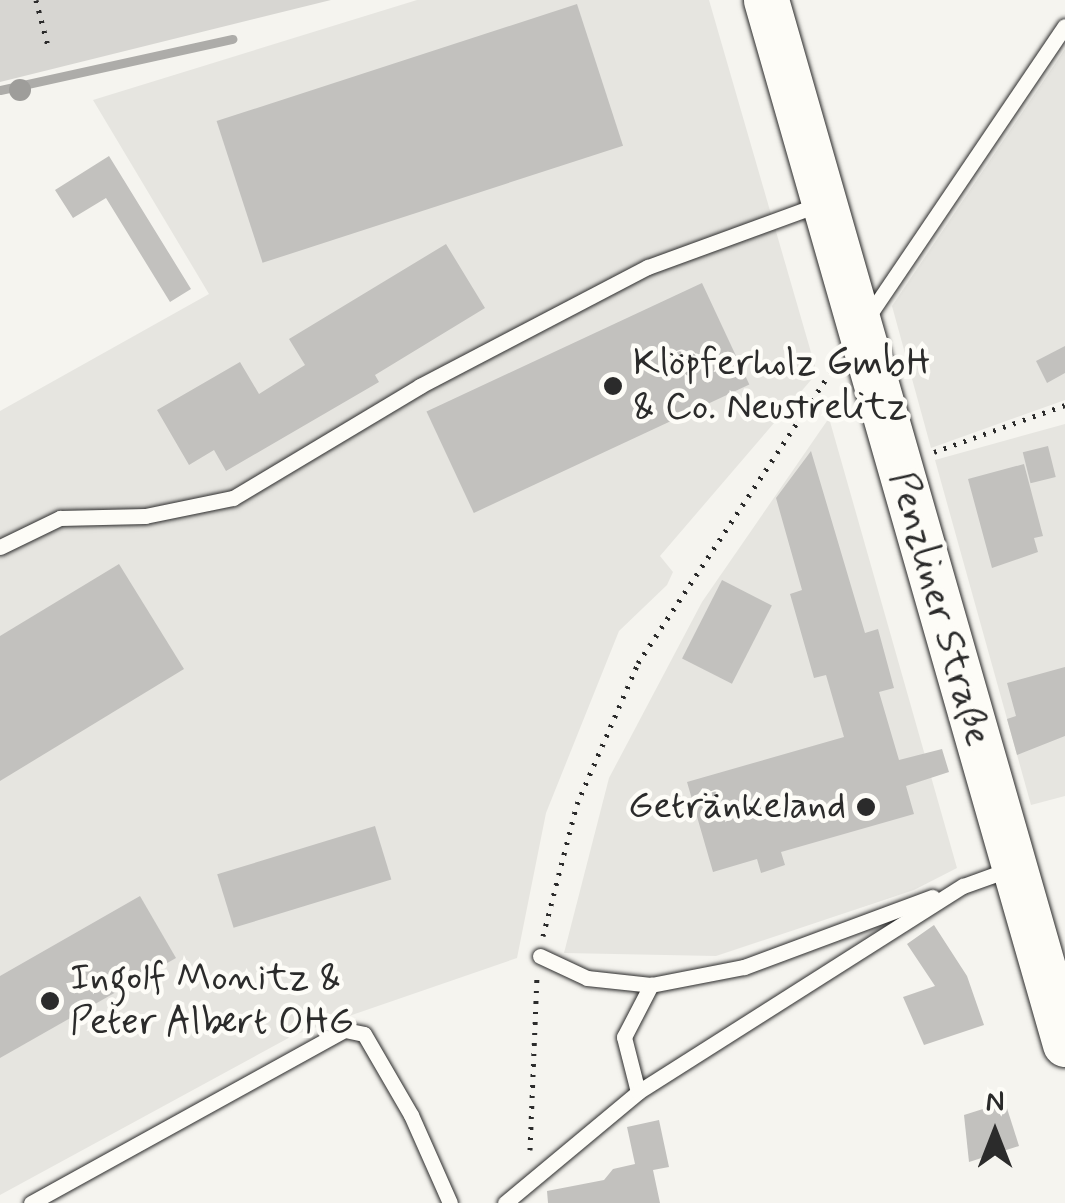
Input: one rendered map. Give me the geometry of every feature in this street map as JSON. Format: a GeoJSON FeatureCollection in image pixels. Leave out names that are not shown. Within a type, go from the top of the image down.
{"type":"FeatureCollection","features":[{"type":"Feature","properties":{"kind":"main road","name":"Penzliner Straße"},"geometry":{"type":"LineString","coordinates":[[766,0],[1065,1044]]}},
{"type":"Feature","properties":{"kind":"lane"},"geometry":{"type":"LineString","coordinates":[[860,328],[1065,26]]}},
{"type":"Feature","properties":{"kind":"lane"},"geometry":{"type":"LineString","coordinates":[[0,548],[60,518],[145,516],[233,498],[420,386],[648,267],[824,203]]}},
{"type":"Feature","properties":{"kind":"lane"},"geometry":{"type":"LineString","coordinates":[[540,956],[587,978],[651,985],[744,967],[1013,868]]}},
{"type":"Feature","properties":{"kind":"lane"},"geometry":{"type":"LineString","coordinates":[[505,1203],[638,1092],[963,886]]}},
{"type":"Feature","properties":{"kind":"lane"},"geometry":{"type":"LineString","coordinates":[[638,1092],[624,1038],[651,985]]}},
{"type":"Feature","properties":{"kind":"lane"},"geometry":{"type":"LineString","coordinates":[[32,1203],[345,1030],[364,1034],[450,1203]]}},
{"type":"Feature","properties":{"kind":"path"},"geometry":{"type":"LineString","coordinates":[[36,0],[48,46]]}},
{"type":"Feature","properties":{"kind":"path"},"geometry":{"type":"LineString","coordinates":[[532,1181],[529,1064],[540,956],[577,804],[638,663],[860,328]]}},
{"type":"Feature","properties":{"kind":"path"},"geometry":{"type":"LineString","coordinates":[[898,465],[1065,404]]}},
{"type":"Feature","properties":{"kind":"shaded area"},"geometry":{"type":"Polygon","coordinates":[[[0,0],[331,0],[0,82],[0,0]]]}},
{"type":"Feature","properties":{"kind":"shaded area"},"geometry":{"type":"Polygon","coordinates":[[[417,0],[709,0],[817,373],[660,556],[673,572],[667,585],[619,631],[546,813],[517,958],[294,1035],[0,1195],[0,411],[209,294],[93,100],[417,0]]]}},
{"type":"Feature","properties":{"kind":"shaded area"},"geometry":{"type":"Polygon","coordinates":[[[1065,49],[1065,400],[931,448],[892,306],[1065,49]]]}},
{"type":"Feature","properties":{"kind":"shaded area"},"geometry":{"type":"Polygon","coordinates":[[[829,418],[957,868],[914,890],[716,956],[564,953],[609,778],[702,602],[829,418]]]}},
{"type":"Feature","properties":{"kind":"shaded area"},"geometry":{"type":"Polygon","coordinates":[[[1065,424],[1065,796],[1031,805],[935,460],[1065,424]]]}},
{"type":"Feature","properties":{"kind":"building"},"geometry":{"type":"Polygon","coordinates":[[[577,4],[623,146],[263,263],[217,121],[577,4]]]}},
{"type":"Feature","properties":{"kind":"building"},"geometry":{"type":"Polygon","coordinates":[[[109,156],[191,289],[170,302],[106,198],[73,218],[55,190],[109,156]]]}},
{"type":"Feature","properties":{"kind":"building"},"geometry":{"type":"Polygon","coordinates":[[[446,244],[485,308],[375,375],[379,382],[226,471],[214,450],[189,465],[157,410],[240,362],[259,394],[305,365],[289,339],[446,244]]]}},
{"type":"Feature","properties":{"kind":"building","name":"Klöpferholz GmbH & Co. Neustrelitz"},"geometry":{"type":"Polygon","coordinates":[[[702,283],[749,385],[474,513],[426,411],[702,283]]]}},
{"type":"Feature","properties":{"kind":"building"},"geometry":{"type":"Polygon","coordinates":[[[1065,346],[1065,373],[1047,383],[1036,361],[1065,346]]]}},
{"type":"Feature","properties":{"kind":"building"},"geometry":{"type":"Polygon","coordinates":[[[1048,446],[1056,477],[1031,483],[1023,452],[1048,446]]]}},
{"type":"Feature","properties":{"kind":"building"},"geometry":{"type":"Polygon","coordinates":[[[811,451],[865,633],[878,629],[894,688],[879,692],[899,760],[942,749],[949,772],[906,786],[914,814],[781,852],[785,865],[761,873],[757,859],[713,872],[687,782],[844,737],[826,675],[814,678],[790,594],[802,590],[776,498],[811,451]]]}},
{"type":"Feature","properties":{"kind":"building"},"geometry":{"type":"Polygon","coordinates":[[[1024,464],[1043,536],[1034,538],[1038,552],[992,568],[968,479],[1024,464]]]}},
{"type":"Feature","properties":{"kind":"building"},"geometry":{"type":"Polygon","coordinates":[[[119,564],[184,669],[0,781],[0,636],[119,564]]]}},
{"type":"Feature","properties":{"kind":"building"},"geometry":{"type":"Polygon","coordinates":[[[722,580],[772,605],[732,684],[682,658],[722,580]]]}},
{"type":"Feature","properties":{"kind":"building"},"geometry":{"type":"Polygon","coordinates":[[[1065,667],[1065,736],[1017,755],[1007,719],[1016,716],[1007,683],[1065,667]]]}},
{"type":"Feature","properties":{"kind":"building"},"geometry":{"type":"Polygon","coordinates":[[[375,826],[391,880],[234,928],[217,874],[375,826]]]}},
{"type":"Feature","properties":{"kind":"building","name":"Ingolf Monitz & Peter Albert OHG"},"geometry":{"type":"Polygon","coordinates":[[[140,896],[176,958],[0,1058],[0,976],[140,896]]]}},
{"type":"Feature","properties":{"kind":"building"},"geometry":{"type":"Polygon","coordinates":[[[934,925],[967,976],[984,1025],[924,1045],[903,997],[935,986],[907,944],[934,925]]]}},
{"type":"Feature","properties":{"kind":"building"},"geometry":{"type":"Polygon","coordinates":[[[1005,1102],[1019,1146],[969,1162],[964,1115],[1005,1102]]]}},
{"type":"Feature","properties":{"kind":"building"},"geometry":{"type":"Polygon","coordinates":[[[659,1120],[669,1167],[653,1170],[660,1203],[548,1203],[547,1191],[604,1180],[613,1169],[635,1164],[627,1127],[659,1120]]]}},
{"type":"Feature","properties":{"kind":"waterway"},"geometry":{"type":"LineString","coordinates":[[0,90],[232,39]]}},
{"type":"Feature","properties":{"kind":"place","name":"Klöpferholz GmbH & Co. Neustrelitz"},"geometry":{"type":"Point","coordinates":[613,386]}},
{"type":"Feature","properties":{"kind":"place","name":"Getränkeland"},"geometry":{"type":"Point","coordinates":[866,807]}},
{"type":"Feature","properties":{"kind":"place","name":"Ingolf Monitz & Peter Albert OHG"},"geometry":{"type":"Point","coordinates":[50,1001]}}]}
